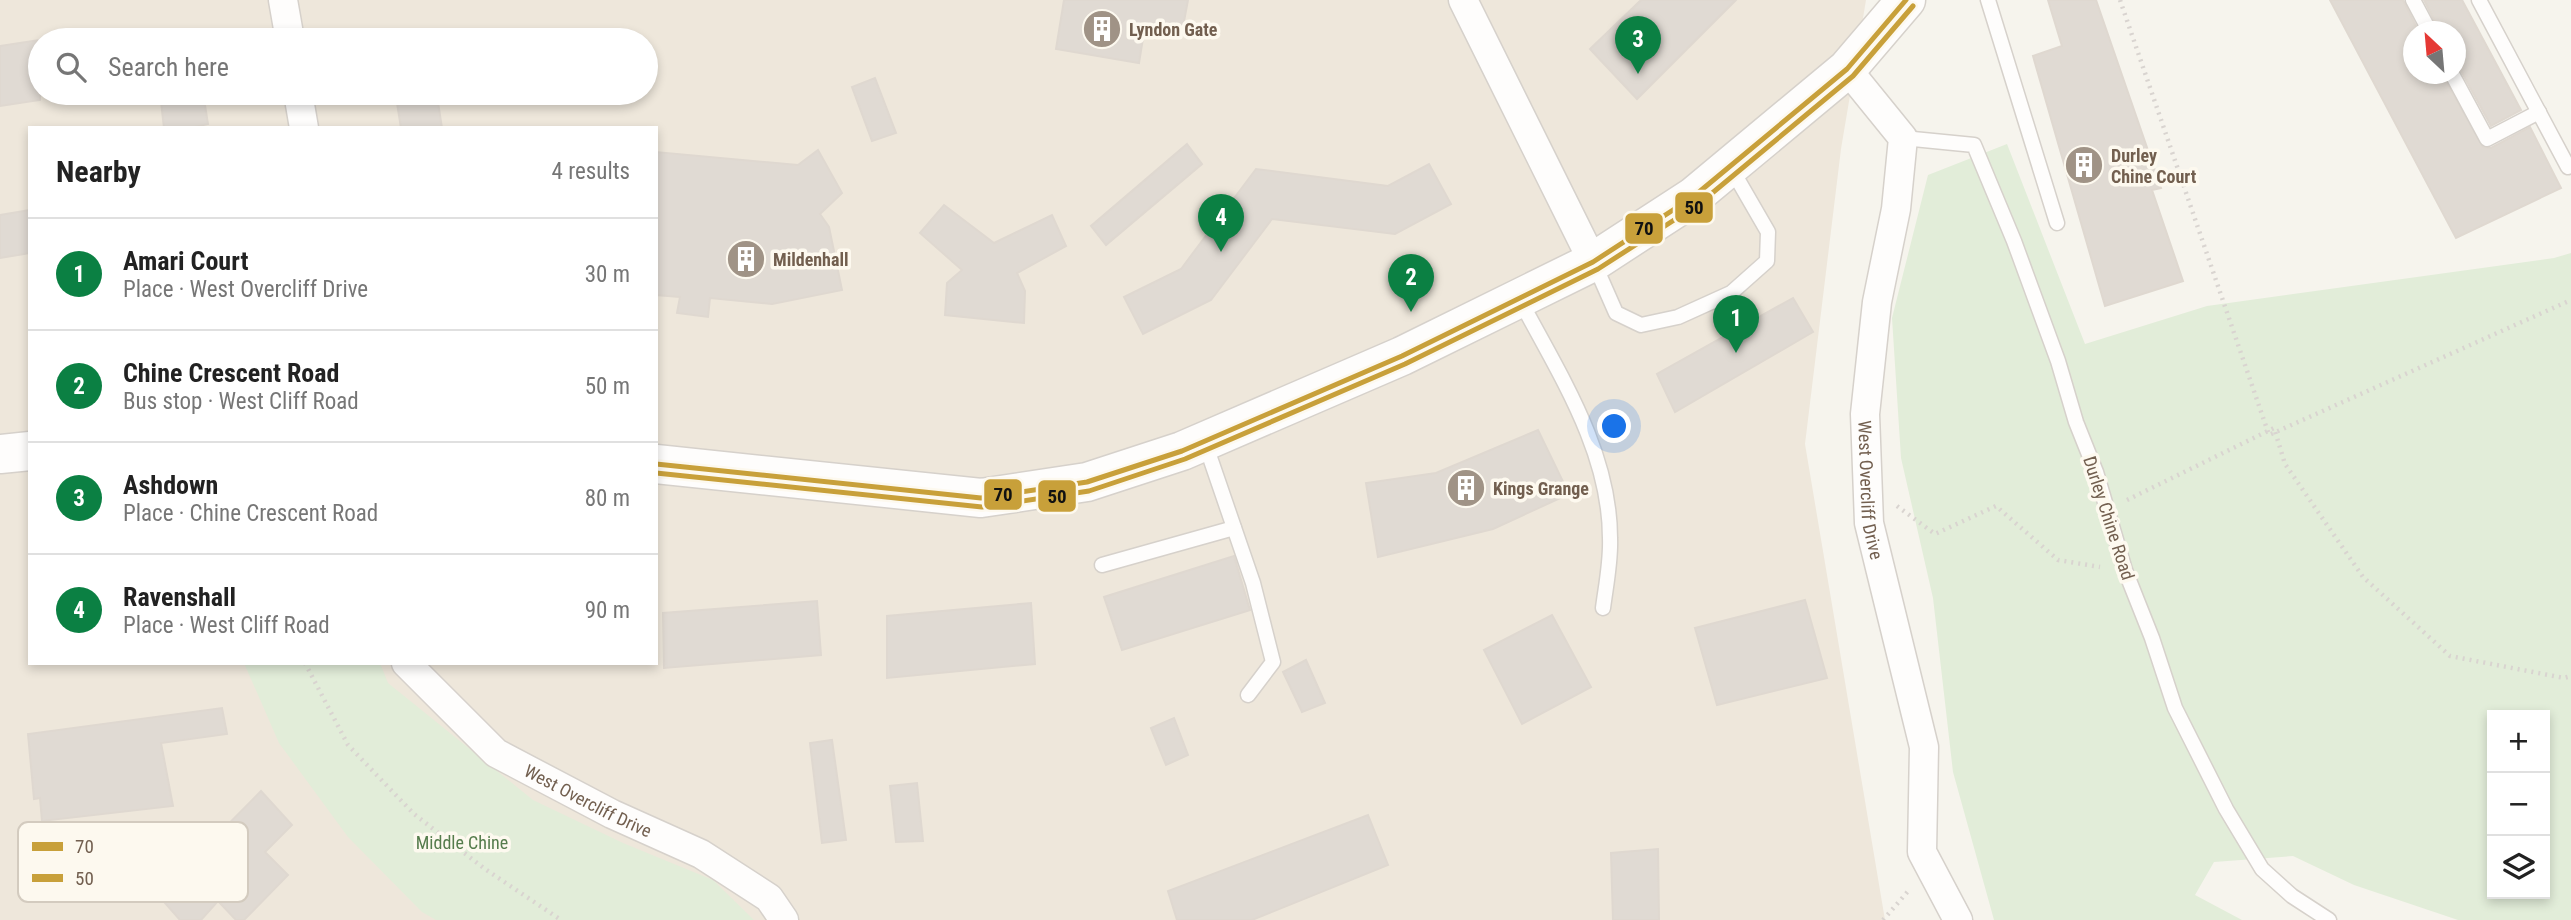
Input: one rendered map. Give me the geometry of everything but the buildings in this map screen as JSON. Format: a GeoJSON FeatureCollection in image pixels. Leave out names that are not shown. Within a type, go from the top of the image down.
{"type":"FeatureCollection","features":[{"type":"Feature","properties":{"kind":"street"},"geometry":{"type":"LineString","coordinates":[[283,0],[288,28]]}},
{"type":"Feature","properties":{"kind":"street"},"geometry":{"type":"LineString","coordinates":[[1463,0],[1594,262]]}},
{"type":"Feature","properties":{"kind":"street"},"geometry":{"type":"LineString","coordinates":[[658,464],[981,498],[1087,482],[1182,451],[1402,356],[1594,262],[1693,197],[1847,69],[1906,0]]}},
{"type":"Feature","properties":{"kind":"street"},"geometry":{"type":"LineString","coordinates":[[1847,69],[1903,138]]}},
{"type":"Feature","properties":{"kind":"street"},"geometry":{"type":"LineString","coordinates":[[300,105],[304,126]]}},
{"type":"Feature","properties":{"kind":"street","name":"West Overcliff Drive"},"geometry":{"type":"LineString","coordinates":[[1903,138],[1896,209],[1877,302],[1865,414],[1869,523],[1924,747],[1922,852],[1958,920]]}},
{"type":"Feature","properties":{"kind":"street"},"geometry":{"type":"LineString","coordinates":[[0,454],[28,451]]}},
{"type":"Feature","properties":{"kind":"street","name":"West Overcliff Drive"},"geometry":{"type":"LineString","coordinates":[[408,665],[496,754],[612,814],[701,854],[769,898],[784,920]]}},
{"type":"Feature","properties":{"kind":"lane"},"geometry":{"type":"LineString","coordinates":[[1988,0],[2057,223]]}},
{"type":"Feature","properties":{"kind":"lane"},"geometry":{"type":"LineString","coordinates":[[2413,0],[2424,21]]}},
{"type":"Feature","properties":{"kind":"lane"},"geometry":{"type":"LineString","coordinates":[[2479,0],[2568,167]]}},
{"type":"Feature","properties":{"kind":"lane"},"geometry":{"type":"LineString","coordinates":[[2457,84],[2487,139],[2539,112]]}},
{"type":"Feature","properties":{"kind":"lane","name":"Durley Chine Road"},"geometry":{"type":"LineString","coordinates":[[1903,138],[1974,145],[2014,241],[2058,361],[2076,422],[2096,471],[2125,570],[2152,638],[2175,708],[2226,809],[2262,869],[2292,896],[2329,920]]}},
{"type":"Feature","properties":{"kind":"lane"},"geometry":{"type":"LineString","coordinates":[[1594,262],[1616,313],[1641,325],[1678,317],[1731,293],[1767,261],[1768,232],[1730,167]]}},
{"type":"Feature","properties":{"kind":"lane"},"geometry":{"type":"LineString","coordinates":[[1519,299],[1586,427],[1604,483],[1610,538],[1604,608]]}},
{"type":"Feature","properties":{"kind":"lane"},"geometry":{"type":"LineString","coordinates":[[1204,441],[1254,583],[1273,662],[1248,695]]}},
{"type":"Feature","properties":{"kind":"lane"},"geometry":{"type":"LineString","coordinates":[[1102,565],[1234,528]]}},
{"type":"Feature","properties":{"kind":"path"},"geometry":{"type":"LineString","coordinates":[[2120,0],[2269,435],[2571,300]]}},
{"type":"Feature","properties":{"kind":"path"},"geometry":{"type":"LineString","coordinates":[[2106,510],[2267,431]]}},
{"type":"Feature","properties":{"kind":"path"},"geometry":{"type":"LineString","coordinates":[[2276,433],[2285,464],[2362,577],[2450,656],[2564,678],[2571,676]]}},
{"type":"Feature","properties":{"kind":"path"},"geometry":{"type":"LineString","coordinates":[[1868,484],[1935,534],[1996,506],[2058,560],[2125,570]]}},
{"type":"Feature","properties":{"kind":"path"},"geometry":{"type":"LineString","coordinates":[[306,665],[348,745],[414,814],[485,869],[561,920]]}},
{"type":"Feature","properties":{"kind":"path"},"geometry":{"type":"LineString","coordinates":[[1883,920],[1929,866]]}},
{"type":"Feature","properties":{"kind":"shaded area"},"geometry":{"type":"Polygon","coordinates":[[[0,0],[1866,0],[1841,149],[1805,444],[1885,920],[0,920],[0,0]]]}},
{"type":"Feature","properties":{"kind":"green space"},"geometry":{"type":"Polygon","coordinates":[[[2007,144],[2085,344],[2207,306],[2554,258],[2571,253],[2571,920],[2458,920],[2354,885],[2293,856],[2214,862],[2195,895],[2242,920],[1994,920],[1953,772],[1933,598],[1901,458],[1892,318],[1928,175],[2007,144]]]}},
{"type":"Feature","properties":{"kind":"green space","name":"Middle Chine"},"geometry":{"type":"Polygon","coordinates":[[[245,665],[381,665],[388,683],[533,800],[623,843],[713,880],[754,920],[436,920],[422,912],[348,837],[279,743],[245,665]]]}},
{"type":"Feature","properties":{"kind":"transit line","name":"70"},"geometry":{"type":"LineString","coordinates":[[658,464],[981,498],[1087,482],[1182,451],[1402,356],[1593,262],[1693,197],[1847,69],[1906,0]]}},
{"type":"Feature","properties":{"kind":"transit line","name":"50"},"geometry":{"type":"LineString","coordinates":[[658,473],[982,507],[1089,491],[1185,459],[1405,364],[1598,269],[1699,204],[1853,76],[1913,6]]}},
{"type":"Feature","properties":{"kind":"place","name":"Lyndon Gate"},"geometry":{"type":"Point","coordinates":[1102,29]}},
{"type":"Feature","properties":{"kind":"place","name":"Ashdown"},"geometry":{"type":"Point","coordinates":[1638,74]}},
{"type":"Feature","properties":{"kind":"place","name":"Durley Chine Court"},"geometry":{"type":"Point","coordinates":[2084,165]}},
{"type":"Feature","properties":{"kind":"place","name":"Ravenshall"},"geometry":{"type":"Point","coordinates":[1221,252]}},
{"type":"Feature","properties":{"kind":"place","name":"Mildenhall"},"geometry":{"type":"Point","coordinates":[746,259]}},
{"type":"Feature","properties":{"kind":"place","name":"Chine Crescent Road"},"geometry":{"type":"Point","coordinates":[1411,312]}},
{"type":"Feature","properties":{"kind":"place","name":"Amari Court"},"geometry":{"type":"Point","coordinates":[1736,353]}},
{"type":"Feature","properties":{"kind":"place","name":"Kings Grange"},"geometry":{"type":"Point","coordinates":[1466,488]}}]}
